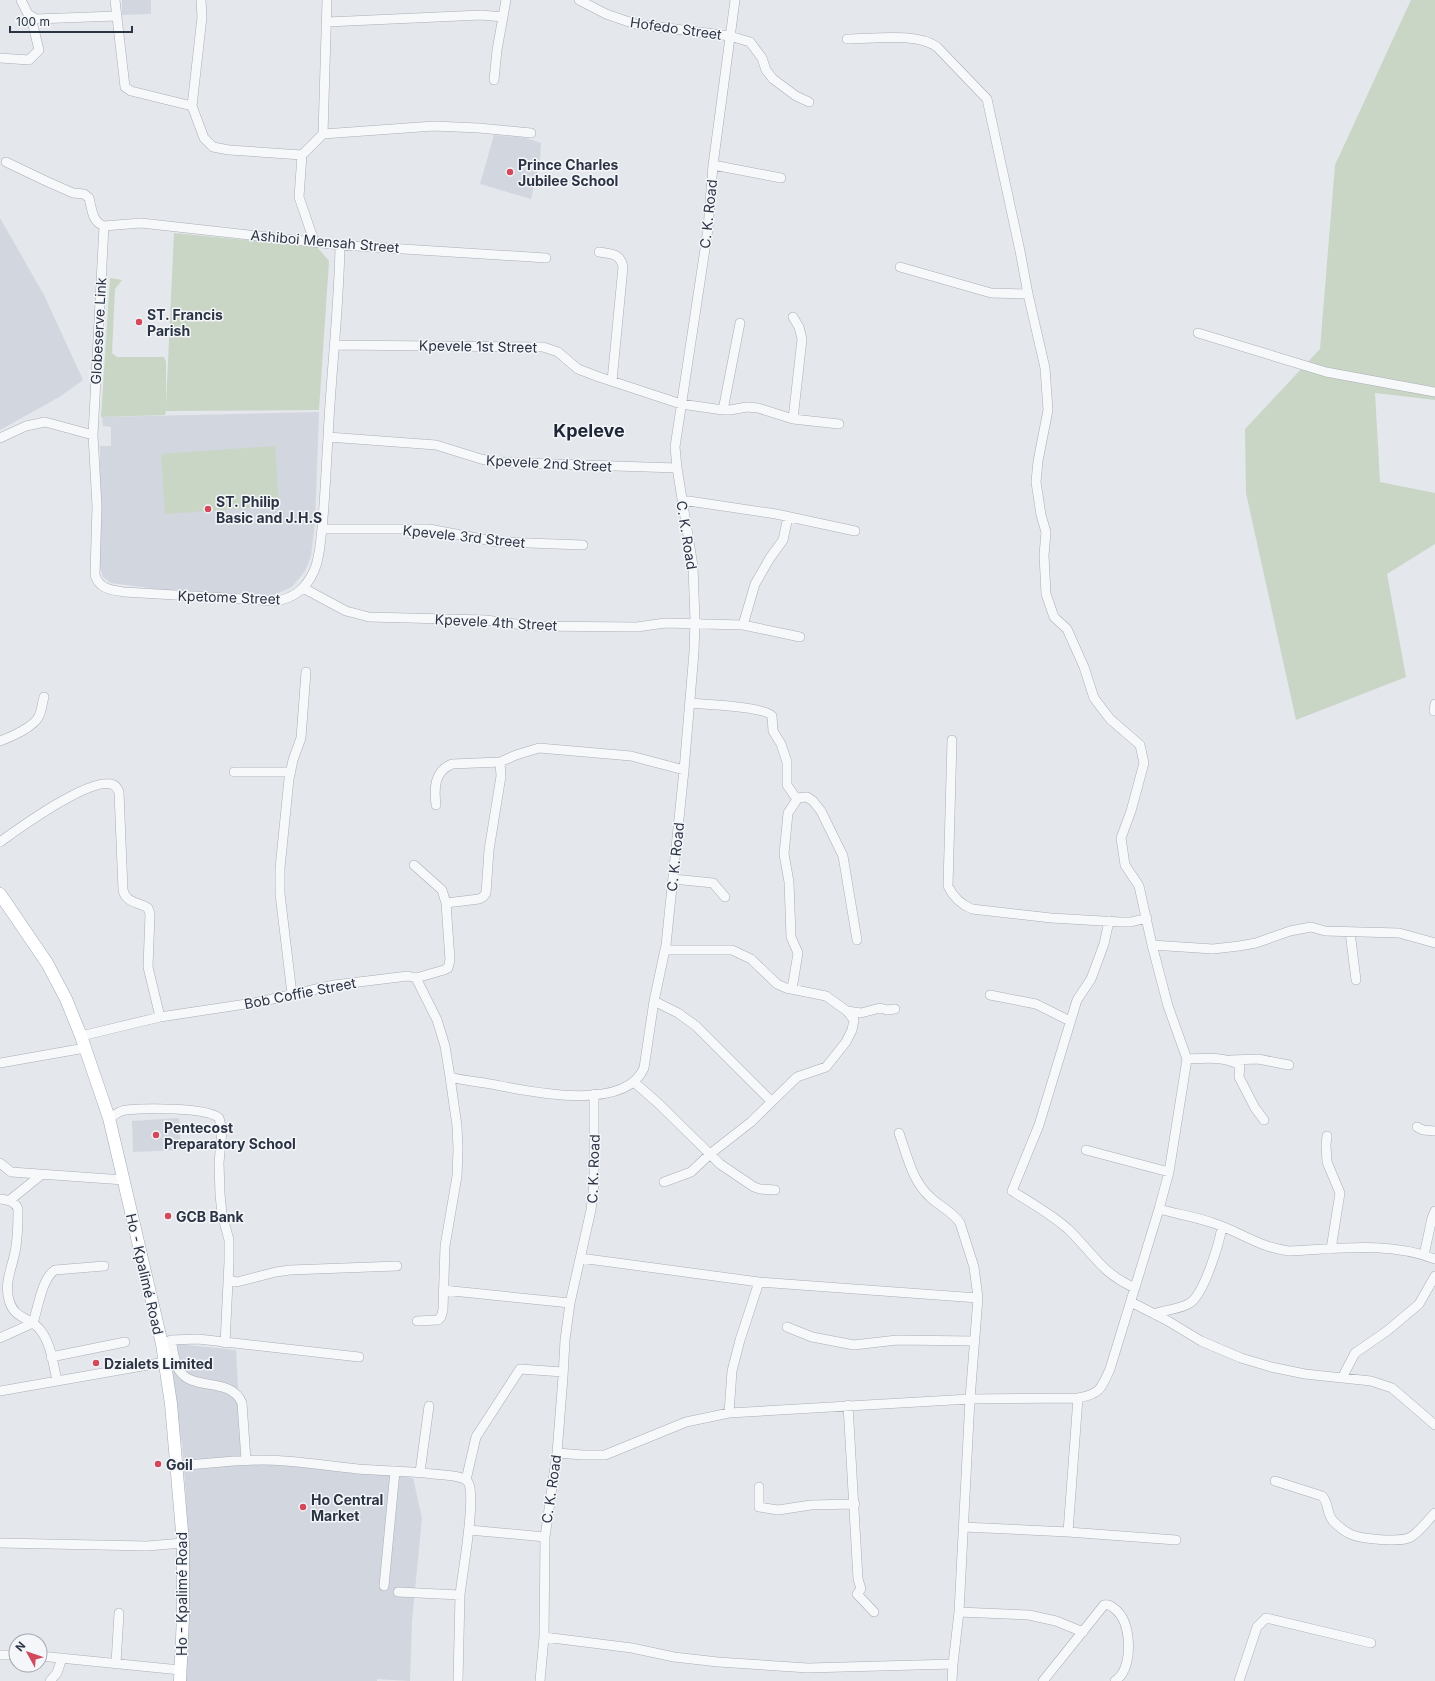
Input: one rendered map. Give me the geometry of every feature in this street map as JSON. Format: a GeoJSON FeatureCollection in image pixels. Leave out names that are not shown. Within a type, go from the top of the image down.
{"type":"FeatureCollection","features":[{"type":"Feature","properties":{"kind":"main road","name":"Ho - Kpalimé Road"},"geometry":{"type":"LineString","coordinates":[[2,900],[47,964],[66,999],[81,1036],[109,1118],[166,1342],[165,1362],[172,1404],[183,1543],[183,1617],[180,1676]]}},
{"type":"Feature","properties":{"kind":"street"},"geometry":{"type":"LineString","coordinates":[[0,58],[29,60],[39,50],[31,17],[21,0]]}},
{"type":"Feature","properties":{"kind":"street"},"geometry":{"type":"LineString","coordinates":[[115,0],[125,88],[131,91],[192,106]]}},
{"type":"Feature","properties":{"kind":"street"},"geometry":{"type":"LineString","coordinates":[[201,0],[202,17],[192,106],[204,138],[213,147],[229,150],[302,155]]}},
{"type":"Feature","properties":{"kind":"street"},"geometry":{"type":"LineString","coordinates":[[323,134],[327,0]]}},
{"type":"Feature","properties":{"kind":"street"},"geometry":{"type":"LineString","coordinates":[[494,80],[497,50],[506,0]]}},
{"type":"Feature","properties":{"kind":"street","name":"Hofedo Street"},"geometry":{"type":"LineString","coordinates":[[579,0],[606,14],[635,24],[730,36],[750,42],[762,58],[766,70],[773,79],[796,96],[809,102]]}},
{"type":"Feature","properties":{"kind":"street","name":"C. K. Road"},"geometry":{"type":"LineString","coordinates":[[634,1082],[644,1068],[654,1001],[665,950],[684,770],[695,625],[694,566],[682,500],[675,447],[708,229],[713,165],[735,0]]}},
{"type":"Feature","properties":{"kind":"street"},"geometry":{"type":"LineString","coordinates":[[327,22],[481,15],[503,17]]}},
{"type":"Feature","properties":{"kind":"street"},"geometry":{"type":"LineString","coordinates":[[31,17],[42,19],[116,16]]}},
{"type":"Feature","properties":{"kind":"street"},"geometry":{"type":"LineString","coordinates":[[557,1453],[605,1455],[686,1422],[729,1413],[970,1399],[1078,1398],[1091,1396],[1097,1392],[1105,1381],[1110,1369],[1169,1172],[1187,1059],[1168,1006],[1152,945],[1139,886],[1125,865],[1121,838],[1131,811],[1144,763],[1140,745],[1110,718],[1094,698],[1084,667],[1067,628],[1054,616],[1046,594],[1044,555],[1046,532],[1041,515],[1036,482],[1038,461],[1048,410],[1045,368],[987,99],[937,47],[929,41],[914,37],[847,39]]}},
{"type":"Feature","properties":{"kind":"street"},"geometry":{"type":"LineString","coordinates":[[314,241],[299,197],[302,155],[323,134],[434,126],[479,128],[531,133]]}},
{"type":"Feature","properties":{"kind":"street"},"geometry":{"type":"LineString","coordinates":[[6,162],[73,193],[87,196],[89,198],[94,218],[97,222],[104,226]]}},
{"type":"Feature","properties":{"kind":"street"},"geometry":{"type":"LineString","coordinates":[[713,165],[781,178]]}},
{"type":"Feature","properties":{"kind":"street","name":"Ashiboi Mensah Street"},"geometry":{"type":"LineString","coordinates":[[104,226],[141,223],[340,244],[546,258]]}},
{"type":"Feature","properties":{"kind":"street","name":"Globeserve Link"},"geometry":{"type":"LineString","coordinates":[[93,435],[104,226]]}},
{"type":"Feature","properties":{"kind":"street","name":"Kpetome Street"},"geometry":{"type":"LineString","coordinates":[[93,435],[97,506],[95,575],[96,580],[103,588],[124,592],[276,601],[292,597],[303,588],[315,570],[320,550],[335,345],[340,244]]}},
{"type":"Feature","properties":{"kind":"street"},"geometry":{"type":"LineString","coordinates":[[600,252],[616,255],[621,259],[623,267],[612,382]]}},
{"type":"Feature","properties":{"kind":"street"},"geometry":{"type":"LineString","coordinates":[[900,267],[992,293],[1028,294]]}},
{"type":"Feature","properties":{"kind":"street"},"geometry":{"type":"LineString","coordinates":[[793,317],[799,327],[802,339],[793,419]]}},
{"type":"Feature","properties":{"kind":"street"},"geometry":{"type":"LineString","coordinates":[[723,410],[740,323]]}},
{"type":"Feature","properties":{"kind":"street"},"geometry":{"type":"LineString","coordinates":[[1198,333],[1326,372],[1435,392]]}},
{"type":"Feature","properties":{"kind":"street","name":"Kpevele 1st Street"},"geometry":{"type":"LineString","coordinates":[[335,345],[543,347],[558,352],[578,368],[612,382],[681,404],[723,410],[747,407],[758,408],[793,419],[839,424]]}},
{"type":"Feature","properties":{"kind":"street"},"geometry":{"type":"LineString","coordinates":[[0,438],[11,432],[38,422],[45,422],[93,435]]}},
{"type":"Feature","properties":{"kind":"street","name":"Kpevele 2nd Street"},"geometry":{"type":"LineString","coordinates":[[328,437],[436,445],[481,459],[496,462],[677,468]]}},
{"type":"Feature","properties":{"kind":"street"},"geometry":{"type":"LineString","coordinates":[[682,500],[788,517],[855,531]]}},
{"type":"Feature","properties":{"kind":"street"},"geometry":{"type":"LineString","coordinates":[[743,625],[755,584],[782,540],[788,517]]}},
{"type":"Feature","properties":{"kind":"street","name":"Kpevele 3rd Street"},"geometry":{"type":"LineString","coordinates":[[322,529],[429,529],[498,542],[583,545]]}},
{"type":"Feature","properties":{"kind":"street","name":"Kpevele 4th Street"},"geometry":{"type":"LineString","coordinates":[[303,588],[346,610],[369,617],[486,620],[531,626],[637,627],[665,623],[695,625],[730,623],[800,637]]}},
{"type":"Feature","properties":{"kind":"street"},"geometry":{"type":"LineString","coordinates":[[292,994],[280,894],[280,868],[291,772],[296,750],[301,738],[306,672]]}},
{"type":"Feature","properties":{"kind":"street"},"geometry":{"type":"LineString","coordinates":[[0,741],[23,730],[36,720],[39,716],[44,697]]}},
{"type":"Feature","properties":{"kind":"street"},"geometry":{"type":"LineString","coordinates":[[690,703],[742,708],[772,715],[773,731],[781,744],[787,762],[787,785],[796,798]]}},
{"type":"Feature","properties":{"kind":"street"},"geometry":{"type":"LineString","coordinates":[[952,740],[948,886],[953,896],[961,904],[972,909],[1051,918],[1131,922],[1147,918]]}},
{"type":"Feature","properties":{"kind":"street"},"geometry":{"type":"LineString","coordinates":[[436,805],[436,784],[438,775],[446,766],[452,764],[500,762],[539,748],[631,756],[684,770]]}},
{"type":"Feature","properties":{"kind":"street"},"geometry":{"type":"LineString","coordinates":[[414,865],[421,873],[440,887],[446,903],[483,897],[486,893],[489,850],[501,776],[500,762]]}},
{"type":"Feature","properties":{"kind":"street"},"geometry":{"type":"LineString","coordinates":[[234,772],[291,772]]}},
{"type":"Feature","properties":{"kind":"street"},"geometry":{"type":"LineString","coordinates":[[0,842],[76,793],[105,784],[116,786],[119,792],[123,890],[127,898],[148,908],[150,914],[148,967],[160,1018]]}},
{"type":"Feature","properties":{"kind":"street"},"geometry":{"type":"LineString","coordinates":[[796,798],[810,798],[822,811],[843,856],[857,940]]}},
{"type":"Feature","properties":{"kind":"street"},"geometry":{"type":"LineString","coordinates":[[792,989],[798,953],[791,937],[789,882],[784,854],[788,813],[796,801],[796,798]]}},
{"type":"Feature","properties":{"kind":"street"},"geometry":{"type":"LineString","coordinates":[[673,879],[713,883],[725,897]]}},
{"type":"Feature","properties":{"kind":"street","name":"Bob Coffie Street"},"geometry":{"type":"LineString","coordinates":[[81,1036],[160,1018],[259,1002],[334,984],[408,976],[416,978],[444,970],[448,968],[449,946],[446,903]]}},
{"type":"Feature","properties":{"kind":"street"},"geometry":{"type":"LineString","coordinates":[[1109,921],[1104,944],[1092,979],[1077,1000],[1039,1125],[1012,1192],[1051,1215],[1069,1230],[1108,1273],[1120,1282],[1135,1288]]}},
{"type":"Feature","properties":{"kind":"street"},"geometry":{"type":"LineString","coordinates":[[1152,945],[1187,946],[1213,949],[1256,943],[1290,931],[1312,927],[1325,931],[1399,933],[1435,943]]}},
{"type":"Feature","properties":{"kind":"street"},"geometry":{"type":"LineString","coordinates":[[1350,932],[1356,980]]}},
{"type":"Feature","properties":{"kind":"street"},"geometry":{"type":"LineString","coordinates":[[664,1182],[688,1174],[710,1154],[751,1122],[771,1101],[798,1077],[826,1067],[834,1059],[852,1030],[854,1020],[847,1011],[826,996],[792,989],[777,984],[751,959],[732,950],[665,950]]}},
{"type":"Feature","properties":{"kind":"street"},"geometry":{"type":"LineString","coordinates":[[416,978],[437,1020],[445,1046],[457,1126],[458,1150],[457,1176],[445,1246],[443,1310],[441,1317],[434,1321],[417,1321]]}},
{"type":"Feature","properties":{"kind":"street"},"geometry":{"type":"LineString","coordinates":[[990,995],[1036,1004],[1070,1022]]}},
{"type":"Feature","properties":{"kind":"street"},"geometry":{"type":"LineString","coordinates":[[654,1001],[678,1013],[696,1026],[771,1101]]}},
{"type":"Feature","properties":{"kind":"street"},"geometry":{"type":"LineString","coordinates":[[847,1011],[861,1013],[880,1008],[887,1010],[895,1009]]}},
{"type":"Feature","properties":{"kind":"street"},"geometry":{"type":"LineString","coordinates":[[0,1063],[85,1048]]}},
{"type":"Feature","properties":{"kind":"street"},"geometry":{"type":"LineString","coordinates":[[1187,1059],[1258,1059],[1289,1065]]}},
{"type":"Feature","properties":{"kind":"street"},"geometry":{"type":"LineString","coordinates":[[1231,1060],[1240,1065],[1240,1077],[1255,1108],[1264,1120]]}},
{"type":"Feature","properties":{"kind":"street"},"geometry":{"type":"LineString","coordinates":[[450,1077],[560,1096],[615,1092],[634,1082],[659,1104],[720,1164],[754,1187],[775,1190]]}},
{"type":"Feature","properties":{"kind":"street","name":"C. K. Road"},"geometry":{"type":"LineString","coordinates":[[540,1681],[544,1637],[545,1537],[557,1453],[565,1340],[570,1303],[591,1210],[594,1184],[594,1094]]}},
{"type":"Feature","properties":{"kind":"street"},"geometry":{"type":"LineString","coordinates":[[109,1118],[125,1110],[175,1109],[211,1113],[219,1118],[222,1130],[219,1163],[220,1194],[222,1214],[229,1240],[229,1280],[227,1289],[225,1343]]}},
{"type":"Feature","properties":{"kind":"street"},"geometry":{"type":"LineString","coordinates":[[1417,1127],[1423,1130],[1435,1131]]}},
{"type":"Feature","properties":{"kind":"street"},"geometry":{"type":"LineString","coordinates":[[899,1133],[916,1181],[930,1198],[957,1218],[960,1223],[974,1267],[978,1298],[970,1399],[959,1612],[952,1681]]}},
{"type":"Feature","properties":{"kind":"street"},"geometry":{"type":"LineString","coordinates":[[1327,1136],[1327,1162],[1340,1193],[1331,1249]]}},
{"type":"Feature","properties":{"kind":"street"},"geometry":{"type":"LineString","coordinates":[[1086,1150],[1169,1172]]}},
{"type":"Feature","properties":{"kind":"street"},"geometry":{"type":"LineString","coordinates":[[0,1163],[11,1172],[124,1180]]}},
{"type":"Feature","properties":{"kind":"street"},"geometry":{"type":"LineString","coordinates":[[10,1200],[41,1174]]}},
{"type":"Feature","properties":{"kind":"street"},"geometry":{"type":"LineString","coordinates":[[0,1199],[10,1200],[17,1206],[18,1219],[15,1251],[8,1279],[9,1300],[13,1309],[20,1317],[33,1323],[40,1329],[46,1339],[57,1380]]}},
{"type":"Feature","properties":{"kind":"street"},"geometry":{"type":"LineString","coordinates":[[1159,1209],[1214,1223],[1262,1246],[1275,1249],[1384,1248],[1424,1255],[1435,1259]]}},
{"type":"Feature","properties":{"kind":"street"},"geometry":{"type":"LineString","coordinates":[[1424,1255],[1432,1218],[1435,1211]]}},
{"type":"Feature","properties":{"kind":"street"},"geometry":{"type":"LineString","coordinates":[[1154,1314],[1182,1307],[1196,1298],[1202,1291],[1218,1245],[1222,1227]]}},
{"type":"Feature","properties":{"kind":"street"},"geometry":{"type":"LineString","coordinates":[[580,1258],[759,1282],[978,1298]]}},
{"type":"Feature","properties":{"kind":"street"},"geometry":{"type":"LineString","coordinates":[[0,1338],[33,1323],[46,1279],[51,1272],[56,1270],[104,1266]]}},
{"type":"Feature","properties":{"kind":"street"},"geometry":{"type":"LineString","coordinates":[[229,1280],[237,1282],[290,1270],[397,1266]]}},
{"type":"Feature","properties":{"kind":"street"},"geometry":{"type":"LineString","coordinates":[[1342,1378],[1355,1353],[1387,1331],[1419,1304],[1435,1276]]}},
{"type":"Feature","properties":{"kind":"street"},"geometry":{"type":"LineString","coordinates":[[729,1413],[732,1371],[740,1340],[759,1282]]}},
{"type":"Feature","properties":{"kind":"street"},"geometry":{"type":"LineString","coordinates":[[443,1290],[570,1303]]}},
{"type":"Feature","properties":{"kind":"street"},"geometry":{"type":"LineString","coordinates":[[1131,1302],[1201,1341],[1241,1358],[1271,1367],[1372,1381],[1392,1388],[1435,1425]]}},
{"type":"Feature","properties":{"kind":"street"},"geometry":{"type":"LineString","coordinates":[[786,1327],[812,1337],[848,1345],[897,1340],[974,1341]]}},
{"type":"Feature","properties":{"kind":"street"},"geometry":{"type":"LineString","coordinates":[[246,1460],[242,1403],[239,1396],[230,1389],[187,1378],[182,1374],[177,1366],[166,1342],[185,1339],[359,1357]]}},
{"type":"Feature","properties":{"kind":"street"},"geometry":{"type":"LineString","coordinates":[[51,1357],[125,1342]]}},
{"type":"Feature","properties":{"kind":"street"},"geometry":{"type":"LineString","coordinates":[[0,1391],[165,1362]]}},
{"type":"Feature","properties":{"kind":"street"},"geometry":{"type":"LineString","coordinates":[[466,1480],[476,1437],[520,1369],[563,1372]]}},
{"type":"Feature","properties":{"kind":"street"},"geometry":{"type":"LineString","coordinates":[[1068,1532],[1078,1398]]}},
{"type":"Feature","properties":{"kind":"street"},"geometry":{"type":"LineString","coordinates":[[420,1472],[429,1406]]}},
{"type":"Feature","properties":{"kind":"street"},"geometry":{"type":"LineString","coordinates":[[848,1406],[855,1504],[858,1579],[861,1589],[857,1594],[874,1612]]}},
{"type":"Feature","properties":{"kind":"street"},"geometry":{"type":"LineString","coordinates":[[177,1466],[246,1460],[298,1462],[357,1469],[420,1472],[459,1477],[466,1480],[469,1484],[471,1492],[469,1530],[461,1579],[458,1681]]}},
{"type":"Feature","properties":{"kind":"street"},"geometry":{"type":"LineString","coordinates":[[384,1586],[395,1471]]}},
{"type":"Feature","properties":{"kind":"street"},"geometry":{"type":"LineString","coordinates":[[1275,1481],[1322,1496],[1325,1498],[1328,1514],[1332,1520],[1349,1534],[1361,1537],[1396,1540],[1406,1539],[1416,1532],[1435,1513]]}},
{"type":"Feature","properties":{"kind":"street"},"geometry":{"type":"LineString","coordinates":[[759,1487],[759,1507],[778,1510],[811,1505],[855,1504]]}},
{"type":"Feature","properties":{"kind":"street"},"geometry":{"type":"LineString","coordinates":[[963,1527],[1068,1532],[1176,1540]]}},
{"type":"Feature","properties":{"kind":"street"},"geometry":{"type":"LineString","coordinates":[[469,1530],[545,1537]]}},
{"type":"Feature","properties":{"kind":"street"},"geometry":{"type":"LineString","coordinates":[[0,1543],[147,1546],[183,1543]]}},
{"type":"Feature","properties":{"kind":"street"},"geometry":{"type":"LineString","coordinates":[[398,1592],[460,1595]]}},
{"type":"Feature","properties":{"kind":"street"},"geometry":{"type":"LineString","coordinates":[[1043,1681],[1104,1605],[1109,1604],[1121,1614],[1125,1623],[1127,1636],[1127,1659],[1122,1674],[1115,1681]]}},
{"type":"Feature","properties":{"kind":"street"},"geometry":{"type":"LineString","coordinates":[[959,1612],[1029,1615],[1056,1621],[1083,1632]]}},
{"type":"Feature","properties":{"kind":"street"},"geometry":{"type":"LineString","coordinates":[[116,1663],[119,1614]]}},
{"type":"Feature","properties":{"kind":"street"},"geometry":{"type":"LineString","coordinates":[[1239,1681],[1257,1627],[1266,1618],[1371,1642]]}},
{"type":"Feature","properties":{"kind":"street"},"geometry":{"type":"LineString","coordinates":[[544,1637],[632,1648],[674,1657],[800,1668],[953,1664]]}},
{"type":"Feature","properties":{"kind":"street"},"geometry":{"type":"LineString","coordinates":[[48,1657],[116,1663],[180,1676]]}},
{"type":"Feature","properties":{"kind":"street"},"geometry":{"type":"LineString","coordinates":[[50,1681],[57,1673],[62,1658]]}},
{"type":"Feature","properties":{"kind":"shaded area"},"geometry":{"type":"Polygon","coordinates":[[[122,0],[151,0],[151,14],[122,15],[122,0]]]}},
{"type":"Feature","properties":{"kind":"shaded area","name":"Prince Charles Jubilee School"},"geometry":{"type":"Polygon","coordinates":[[[494,135],[526,138],[541,143],[540,160],[531,199],[480,184],[494,135]]]}},
{"type":"Feature","properties":{"kind":"shaded area"},"geometry":{"type":"Polygon","coordinates":[[[0,218],[44,295],[83,380],[61,396],[0,430],[0,218]]]}},
{"type":"Feature","properties":{"kind":"shaded area","name":"ST. Philip Basic and J.H.S"},"geometry":{"type":"Polygon","coordinates":[[[319,412],[315,522],[311,556],[305,571],[292,587],[274,595],[164,590],[111,583],[103,577],[100,567],[100,446],[111,446],[111,427],[103,426],[102,417],[319,412]]]}},
{"type":"Feature","properties":{"kind":"shaded area","name":"Pentecost Preparatory School"},"geometry":{"type":"Polygon","coordinates":[[[179,1118],[181,1150],[133,1152],[132,1121],[179,1118]]]}},
{"type":"Feature","properties":{"kind":"shaded area","name":"Ho Central Market"},"geometry":{"type":"Polygon","coordinates":[[[159,1342],[236,1350],[239,1405],[247,1455],[413,1478],[422,1518],[412,1621],[410,1681],[377,1679],[377,1681],[182,1681],[187,1560],[186,1497],[182,1443],[159,1342]]]}},
{"type":"Feature","properties":{"kind":"green space"},"geometry":{"type":"Polygon","coordinates":[[[1411,0],[1435,0],[1435,400],[1375,393],[1380,482],[1435,493],[1435,544],[1387,574],[1406,677],[1296,720],[1246,493],[1245,429],[1320,349],[1335,165],[1411,0]]]}},
{"type":"Feature","properties":{"kind":"green space"},"geometry":{"type":"Polygon","coordinates":[[[174,233],[317,247],[329,261],[319,410],[166,411],[165,415],[101,417],[110,278],[122,280],[115,289],[112,353],[117,357],[164,357],[166,362],[166,405],[174,233]]]}},
{"type":"Feature","properties":{"kind":"green space"},"geometry":{"type":"Polygon","coordinates":[[[275,446],[279,506],[165,514],[161,454],[275,446]]]}},
{"type":"Feature","properties":{"kind":"place","name":"Prince Charles Jubilee School"},"geometry":{"type":"Point","coordinates":[510,172]}},
{"type":"Feature","properties":{"kind":"place","name":"ST. Francis Parish"},"geometry":{"type":"Point","coordinates":[139,322]}},
{"type":"Feature","properties":{"kind":"place","name":"ST. Philip Basic and J.H.S"},"geometry":{"type":"Point","coordinates":[208,509]}},
{"type":"Feature","properties":{"kind":"place","name":"Pentecost Preparatory School"},"geometry":{"type":"Point","coordinates":[156,1135]}},
{"type":"Feature","properties":{"kind":"place","name":"GCB Bank"},"geometry":{"type":"Point","coordinates":[168,1216]}},
{"type":"Feature","properties":{"kind":"place","name":"Dzialets Limited"},"geometry":{"type":"Point","coordinates":[96,1363]}},
{"type":"Feature","properties":{"kind":"place","name":"Goil"},"geometry":{"type":"Point","coordinates":[158,1464]}},
{"type":"Feature","properties":{"kind":"place","name":"Ho Central Market"},"geometry":{"type":"Point","coordinates":[303,1507]}},
{"type":"Feature","properties":{"kind":"district","name":"Kpeleve"},"geometry":{"type":"Point","coordinates":[589,430]}}]}
